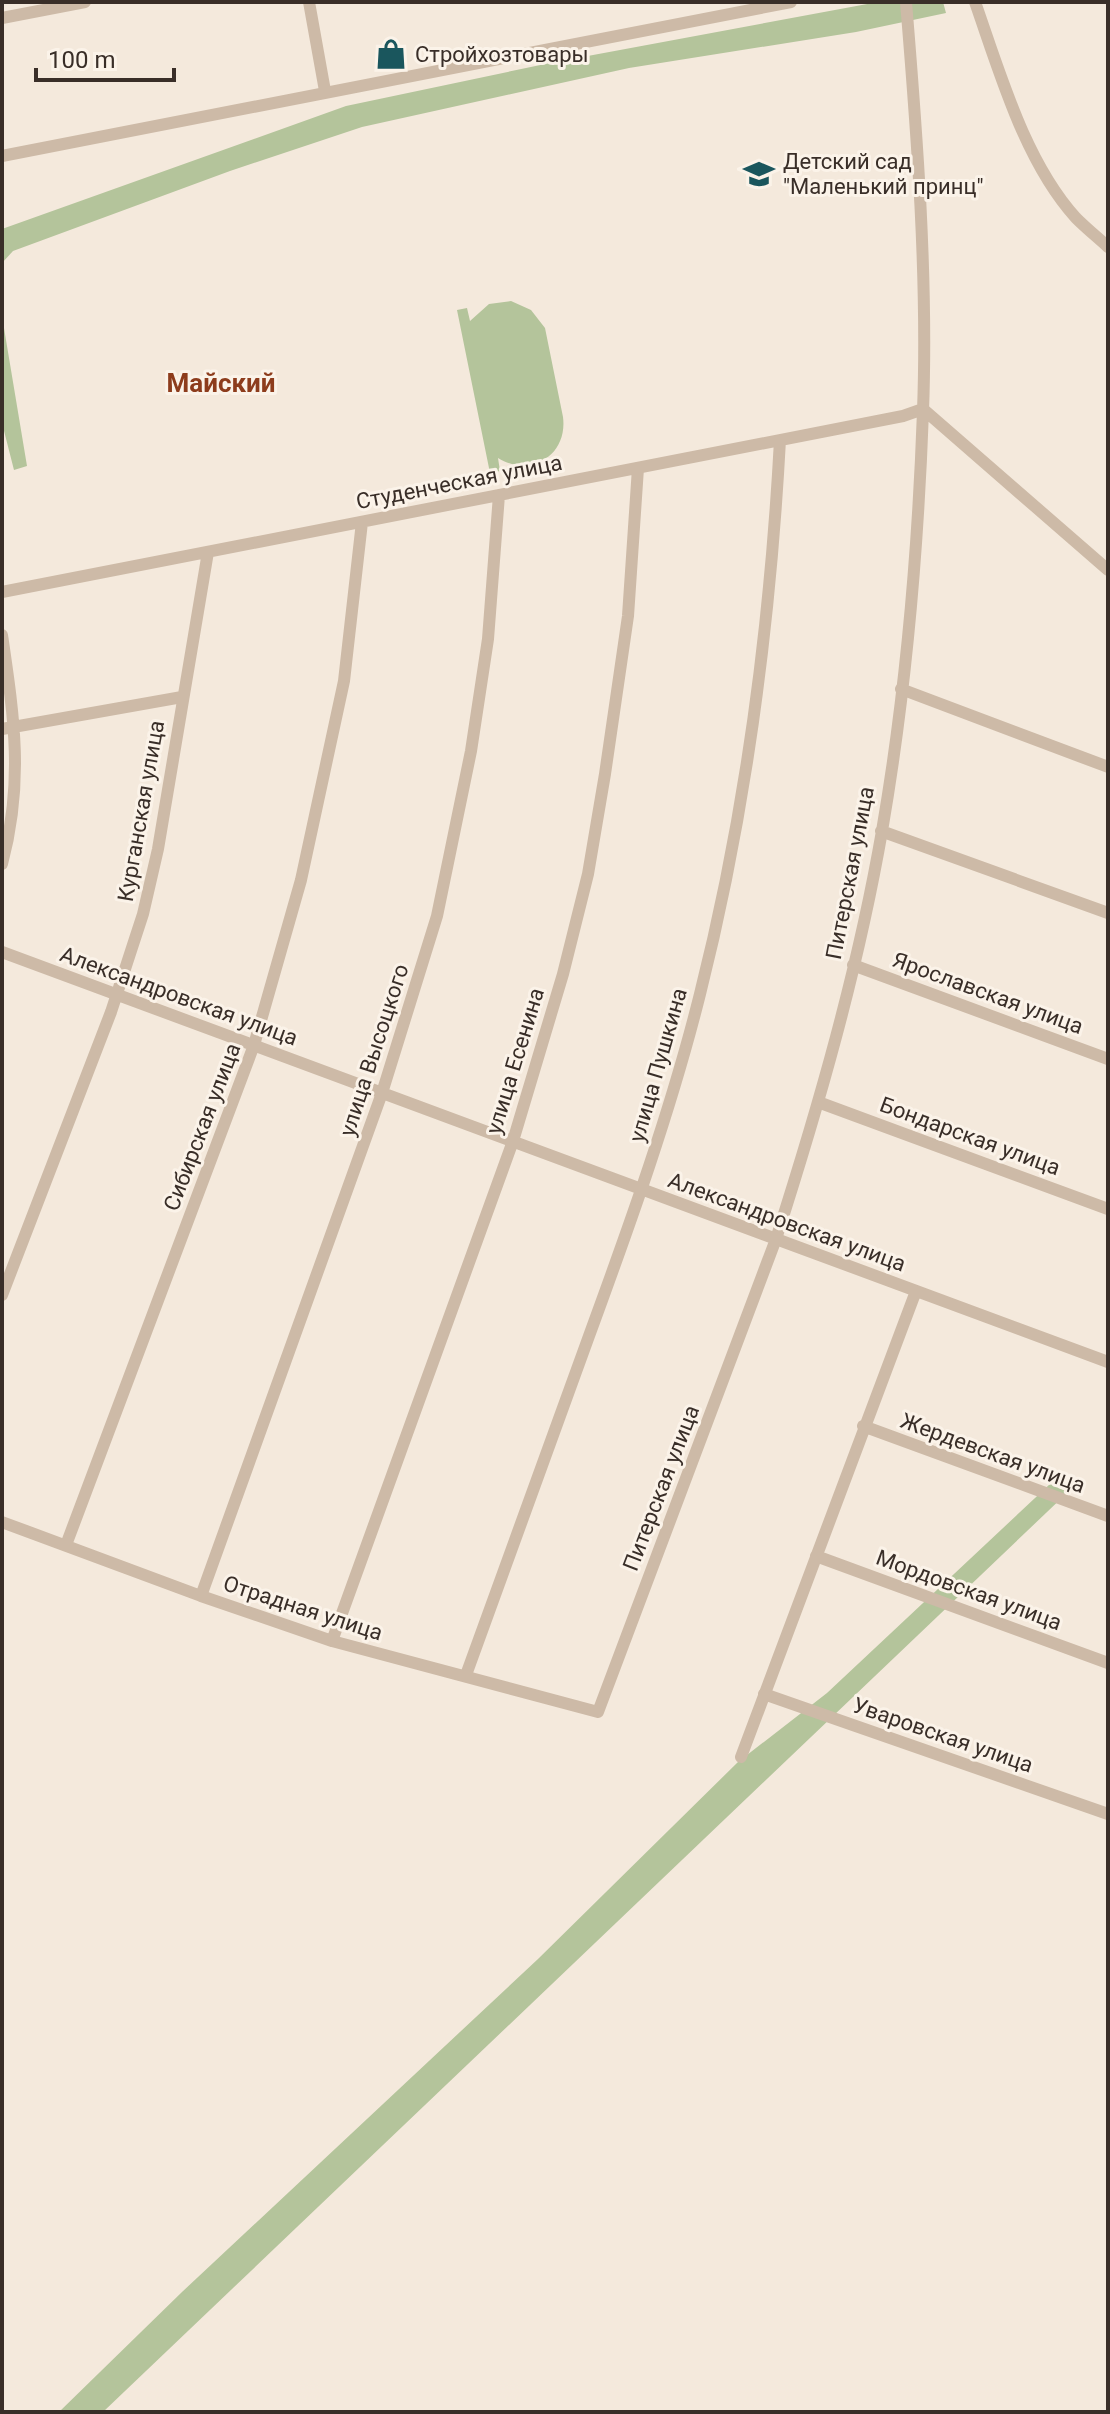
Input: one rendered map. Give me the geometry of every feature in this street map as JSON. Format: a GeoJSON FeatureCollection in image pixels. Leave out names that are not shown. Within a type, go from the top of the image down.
{"type":"FeatureCollection","features":[{"type":"Feature","properties":{"kind":"street"},"geometry":{"type":"LineString","coordinates":[[2,18],[85,2]]}},
{"type":"Feature","properties":{"kind":"street"},"geometry":{"type":"LineString","coordinates":[[309,2],[325,91]]}},
{"type":"Feature","properties":{"kind":"street"},"geometry":{"type":"LineString","coordinates":[[2,156],[791,2]]}},
{"type":"Feature","properties":{"kind":"street","name":"Питерская улица"},"geometry":{"type":"LineString","coordinates":[[598,1712],[776,1239],[818,1102],[853,965],[881,831],[910,619],[923,409],[919,206],[906,2]]}},
{"type":"Feature","properties":{"kind":"street"},"geometry":{"type":"LineString","coordinates":[[975,2],[1023,132],[1043,171],[1077,219],[1108,247]]}},
{"type":"Feature","properties":{"kind":"street"},"geometry":{"type":"LineString","coordinates":[[923,409],[1108,570]]}},
{"type":"Feature","properties":{"kind":"street","name":"Студенческая улица"},"geometry":{"type":"LineString","coordinates":[[2,592],[903,416],[923,409]]}},
{"type":"Feature","properties":{"kind":"street","name":"улица Пушкина"},"geometry":{"type":"LineString","coordinates":[[466,1675],[642,1189],[700,997],[737,826],[757,708],[780,440]]}},
{"type":"Feature","properties":{"kind":"street","name":"улица Есенина"},"geometry":{"type":"LineString","coordinates":[[332,1641],[513,1141],[563,974],[588,874],[605,774],[628,616],[638,468]]}},
{"type":"Feature","properties":{"kind":"street","name":"улица Высоцкого"},"geometry":{"type":"LineString","coordinates":[[201,1596],[382,1093],[437,916],[471,751],[488,639],[499,495]]}},
{"type":"Feature","properties":{"kind":"street","name":"Сибирская улица"},"geometry":{"type":"LineString","coordinates":[[66,1545],[254,1045],[301,880],[344,681],[362,522]]}},
{"type":"Feature","properties":{"kind":"street","name":"Курганская улица"},"geometry":{"type":"LineString","coordinates":[[2,1295],[117,995],[143,914],[158,849],[208,552]]}},
{"type":"Feature","properties":{"kind":"street"},"geometry":{"type":"LineString","coordinates":[[2,635],[8,728],[17,757],[9,838],[2,864]]}},
{"type":"Feature","properties":{"kind":"street"},"geometry":{"type":"LineString","coordinates":[[901,689],[1108,767]]}},
{"type":"Feature","properties":{"kind":"street"},"geometry":{"type":"LineString","coordinates":[[8,728],[182,697]]}},
{"type":"Feature","properties":{"kind":"street"},"geometry":{"type":"LineString","coordinates":[[881,831],[1108,913]]}},
{"type":"Feature","properties":{"kind":"street","name":"Александровская улица"},"geometry":{"type":"LineString","coordinates":[[2,952],[1108,1362]]}},
{"type":"Feature","properties":{"kind":"street","name":"Ярославская улица"},"geometry":{"type":"LineString","coordinates":[[853,965],[1108,1059]]}},
{"type":"Feature","properties":{"kind":"street","name":"Бондарская улица"},"geometry":{"type":"LineString","coordinates":[[818,1102],[1108,1209]]}},
{"type":"Feature","properties":{"kind":"street"},"geometry":{"type":"LineString","coordinates":[[741,1757],[916,1291]]}},
{"type":"Feature","properties":{"kind":"street","name":"Жердевская улица"},"geometry":{"type":"LineString","coordinates":[[863,1426],[1108,1516]]}},
{"type":"Feature","properties":{"kind":"street","name":"Отрадная улица"},"geometry":{"type":"LineString","coordinates":[[2,1522],[332,1641],[598,1712]]}},
{"type":"Feature","properties":{"kind":"street","name":"Мордовская улица"},"geometry":{"type":"LineString","coordinates":[[816,1556],[1108,1663]]}},
{"type":"Feature","properties":{"kind":"street","name":"Уваровская улица"},"geometry":{"type":"LineString","coordinates":[[764,1694],[1108,1814]]}},
{"type":"Feature","properties":{"kind":"green space"},"geometry":{"type":"Polygon","coordinates":[[[878,2],[943,2],[946,13],[856,32],[629,68],[362,127],[230,171],[13,251],[2,263],[2,229],[346,106],[550,63],[878,2]]]}},
{"type":"Feature","properties":{"kind":"green space"},"geometry":{"type":"Polygon","coordinates":[[[511,301],[531,310],[545,328],[563,417],[563,431],[559,443],[544,460],[522,466],[498,458],[500,471],[490,473],[457,310],[467,308],[470,321],[489,304],[511,301]]]}},
{"type":"Feature","properties":{"kind":"green space"},"geometry":{"type":"Polygon","coordinates":[[[2,316],[27,466],[14,470],[2,423],[2,316]]]}},
{"type":"Feature","properties":{"kind":"green space"},"geometry":{"type":"Polygon","coordinates":[[[1050,1484],[1068,1492],[103,2412],[59,2412],[182,2292],[538,1959],[738,1762],[827,1693],[1050,1484]]]}},
{"type":"Feature","properties":{"kind":"place","name":"Стройхозтовары"},"geometry":{"type":"Point","coordinates":[391,54]}},
{"type":"Feature","properties":{"kind":"place","name":"Детский сад \"Маленький принц\""},"geometry":{"type":"Point","coordinates":[759,174]}},
{"type":"Feature","properties":{"kind":"district","name":"Майский"},"geometry":{"type":"Point","coordinates":[221,383]}}]}
